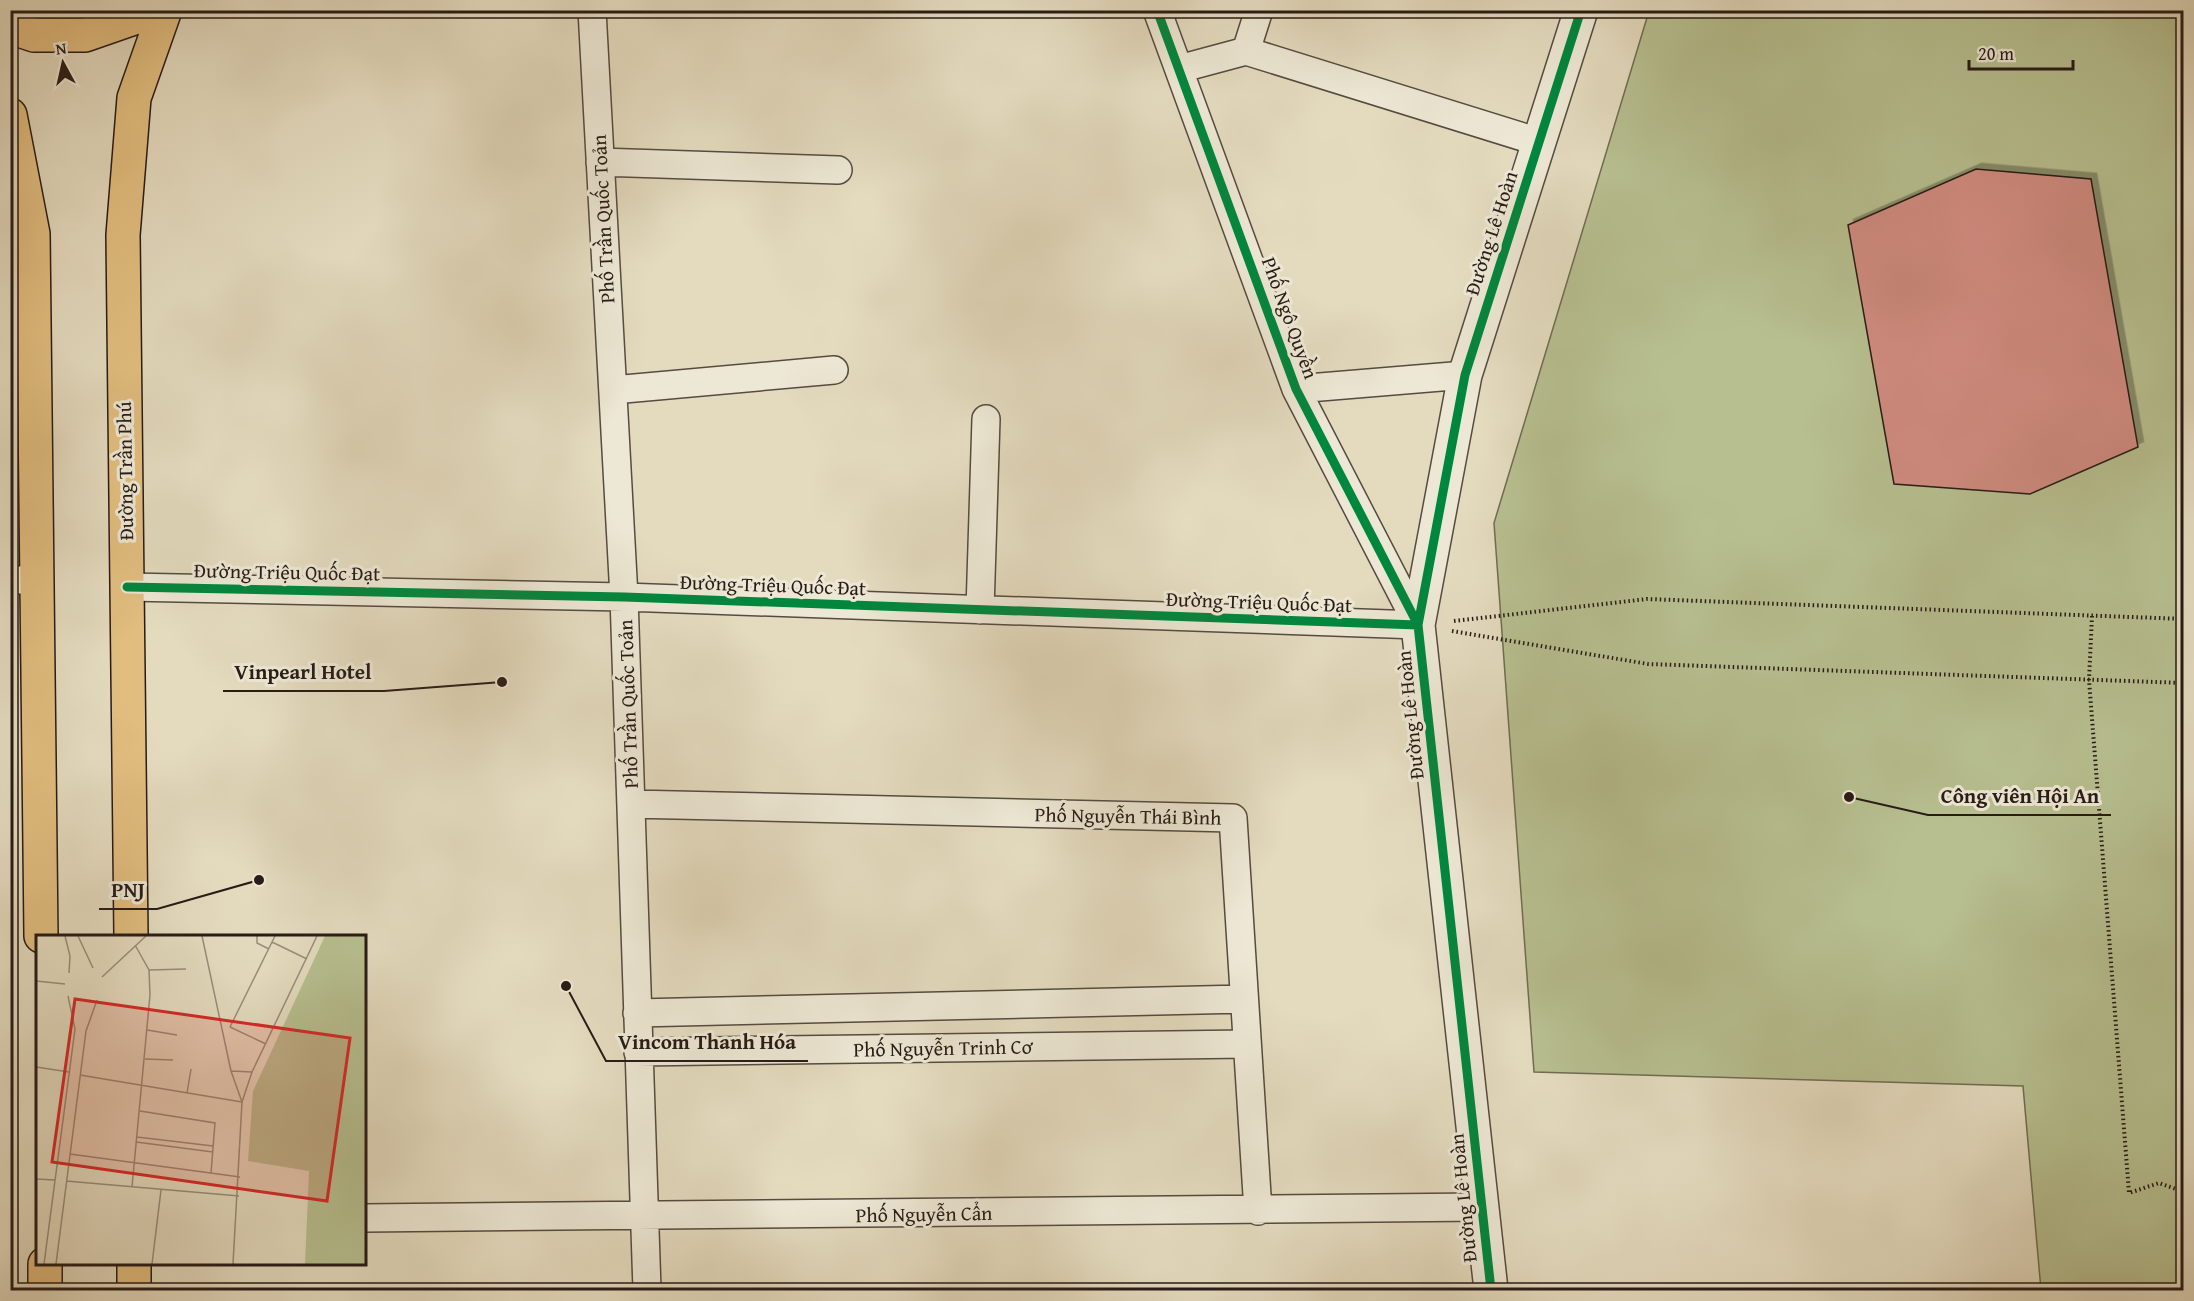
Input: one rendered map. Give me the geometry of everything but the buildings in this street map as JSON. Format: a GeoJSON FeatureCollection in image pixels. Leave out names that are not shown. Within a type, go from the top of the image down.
{"type":"FeatureCollection","features":[{"type":"Feature","properties":{"kind":"highway"},"geometry":{"type":"LineString","coordinates":[[10,27],[34,35],[85,35],[134,18],[144,10]]}},
{"type":"Feature","properties":{"kind":"highway","name":"Đường Trần Phú"},"geometry":{"type":"LineString","coordinates":[[131,935],[123,235],[134,98],[165,10]]}},
{"type":"Feature","properties":{"kind":"highway"},"geometry":{"type":"LineString","coordinates":[[10,115],[33,234],[24,580],[41,935]]}},
{"type":"Feature","properties":{"kind":"highway"},"geometry":{"type":"LineString","coordinates":[[45,1265],[45,1290]]}},
{"type":"Feature","properties":{"kind":"highway"},"geometry":{"type":"LineString","coordinates":[[134,1265],[134,1290]]}},
{"type":"Feature","properties":{"kind":"street","name":"Phố Trần Quốc Toản"},"geometry":{"type":"LineString","coordinates":[[591,10],[624,597],[646,1290]]}},
{"type":"Feature","properties":{"kind":"street","name":"Phố Ngô Quyền"},"geometry":{"type":"LineString","coordinates":[[1157,10],[1296,389],[1418,625]]}},
{"type":"Feature","properties":{"kind":"street"},"geometry":{"type":"LineString","coordinates":[[1246,51],[1259,10]]}},
{"type":"Feature","properties":{"kind":"street","name":"Đường Lê Hoàn"},"geometry":{"type":"LineString","coordinates":[[1491,1290],[1418,625],[1465,375],[1581,10]]}},
{"type":"Feature","properties":{"kind":"street"},"geometry":{"type":"LineString","coordinates":[[1179,69],[1246,51],[1539,141]]}},
{"type":"Feature","properties":{"kind":"street"},"geometry":{"type":"LineString","coordinates":[[600,162],[838,170]]}},
{"type":"Feature","properties":{"kind":"street"},"geometry":{"type":"LineString","coordinates":[[613,390],[834,370]]}},
{"type":"Feature","properties":{"kind":"street"},"geometry":{"type":"LineString","coordinates":[[1296,389],[1465,375]]}},
{"type":"Feature","properties":{"kind":"street"},"geometry":{"type":"LineString","coordinates":[[980,610],[986,419]]}},
{"type":"Feature","properties":{"kind":"street","name":"Đường Triệu Quốc Đạt"},"geometry":{"type":"LineString","coordinates":[[126,587],[624,597],[1418,625]]}},
{"type":"Feature","properties":{"kind":"street","name":"Phố Nguyễn Thái Bình"},"geometry":{"type":"LineString","coordinates":[[631,804],[1233,818],[1258,1210]]}},
{"type":"Feature","properties":{"kind":"street"},"geometry":{"type":"LineString","coordinates":[[637,1013],[1244,999]]}},
{"type":"Feature","properties":{"kind":"street","name":"Phố Nguyễn Trinh Cơ"},"geometry":{"type":"LineString","coordinates":[[638,1052],[1247,1044]]}},
{"type":"Feature","properties":{"kind":"street","name":"Phố Nguyễn Cẩn"},"geometry":{"type":"LineString","coordinates":[[366,1218],[1483,1208]]}},
{"type":"Feature","properties":{"kind":"path"},"geometry":{"type":"LineString","coordinates":[[1418,625],[1647,599],[2184,620]]}},
{"type":"Feature","properties":{"kind":"path"},"geometry":{"type":"LineString","coordinates":[[2092,616],[2089,680],[2129,1193],[2159,1183],[2184,1192]]}},
{"type":"Feature","properties":{"kind":"path"},"geometry":{"type":"LineString","coordinates":[[1418,625],[1648,664],[2184,683]]}},
{"type":"Feature","properties":{"kind":"green space"},"geometry":{"type":"Polygon","coordinates":[[[1649,11],[2183,11],[2183,1290],[2041,1290],[2023,1086],[1534,1072],[1494,523],[1649,11]]]}},
{"type":"Feature","properties":{"kind":"cycle path"},"geometry":{"type":"LineString","coordinates":[[127,587],[624,597],[1418,625],[1296,389],[1157,10]]}},
{"type":"Feature","properties":{"kind":"cycle path"},"geometry":{"type":"LineString","coordinates":[[1491,1290],[1418,625],[1465,375],[1581,10]]}},
{"type":"Feature","properties":{"kind":"place","name":"Vinpearl Hotel"},"geometry":{"type":"Point","coordinates":[502,682]}},
{"type":"Feature","properties":{"kind":"place","name":"Công viên Hội An"},"geometry":{"type":"Point","coordinates":[1849,797]}},
{"type":"Feature","properties":{"kind":"place","name":"PNJ"},"geometry":{"type":"Point","coordinates":[259,880]}},
{"type":"Feature","properties":{"kind":"place","name":"Vincom Thanh Hóa"},"geometry":{"type":"Point","coordinates":[566,986]}}]}
